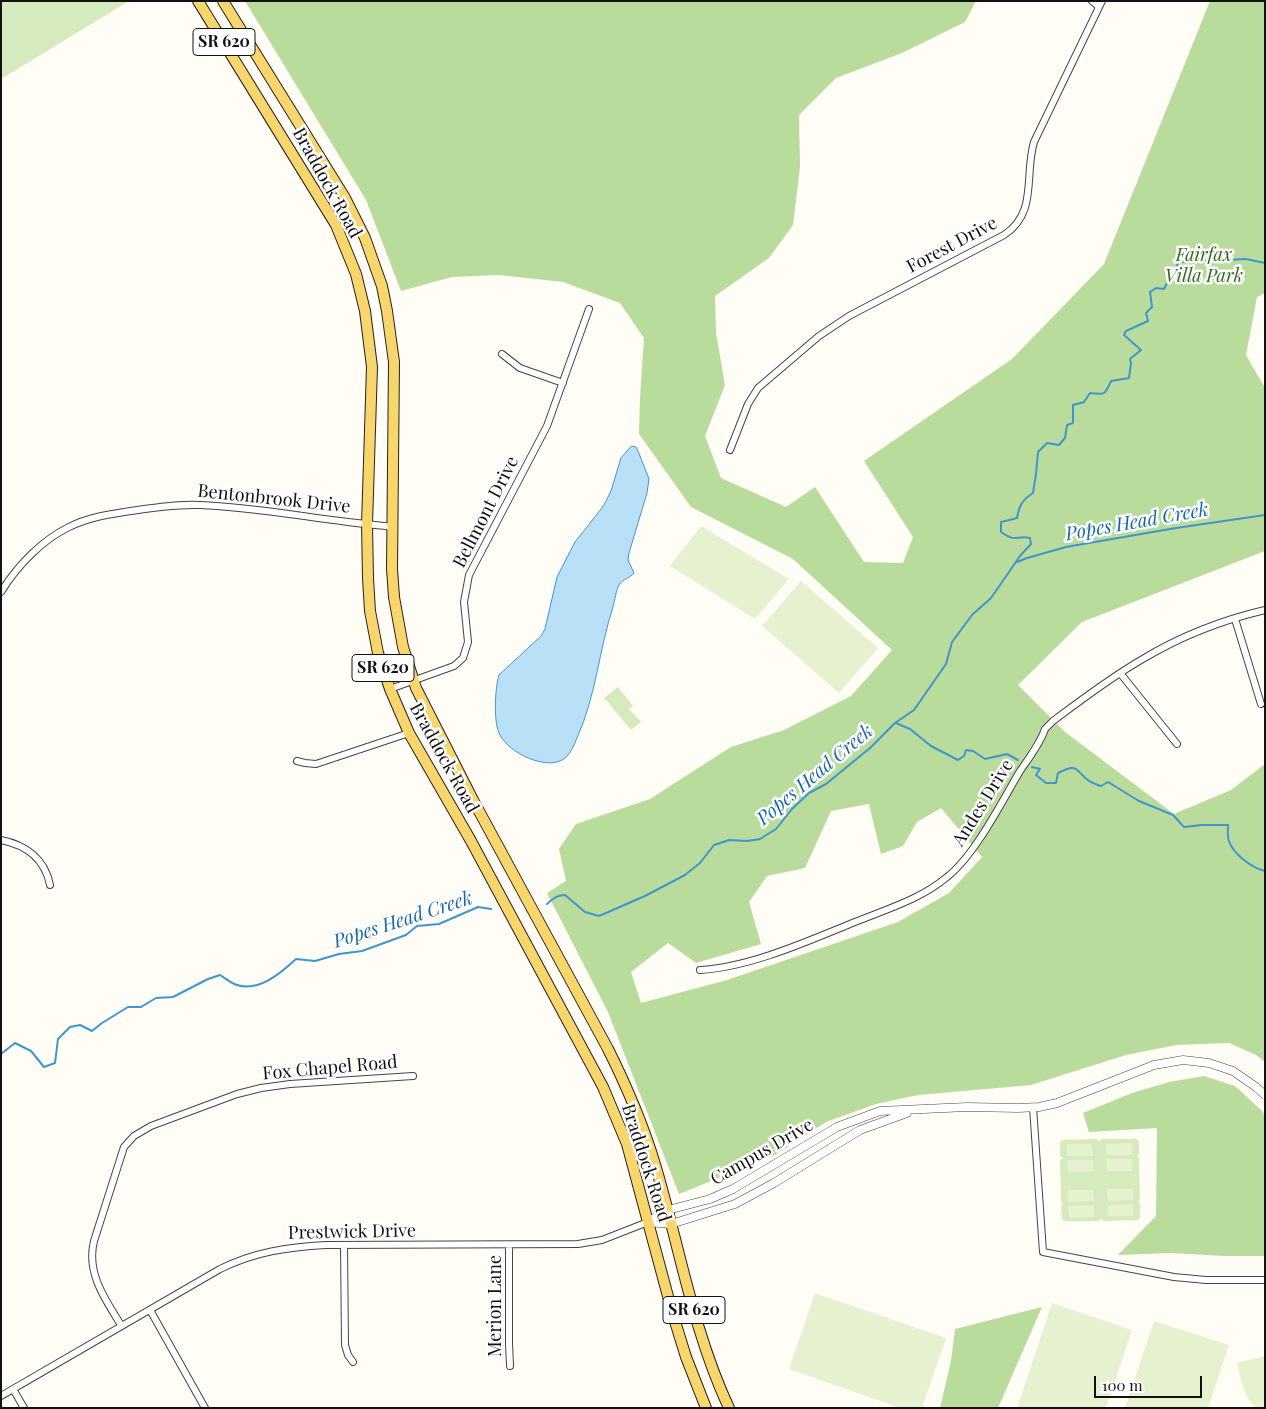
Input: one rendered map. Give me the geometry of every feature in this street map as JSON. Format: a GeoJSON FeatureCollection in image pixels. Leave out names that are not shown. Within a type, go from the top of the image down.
{"type":"FeatureCollection","features":[{"type":"Feature","properties":{"kind":"main road","name":"Braddock Road"},"geometry":{"type":"LineString","coordinates":[[198,1],[336,224],[356,274],[365,311],[372,366],[367,524],[368,578],[370,611],[378,653],[390,689],[409,733],[475,849],[603,1087],[627,1144],[673,1315],[686,1357],[706,1408]]}},
{"type":"Feature","properties":{"kind":"main road","name":"Braddock Road"},"geometry":{"type":"LineString","coordinates":[[223,1],[345,198],[365,238],[374,263],[387,311],[394,362],[392,569],[397,617],[403,647],[414,681],[451,760],[620,1073],[642,1124],[668,1210],[706,1351],[729,1408]]}},
{"type":"Feature","properties":{"kind":"street"},"geometry":{"type":"LineString","coordinates":[[1092,1],[1100,4]]}},
{"type":"Feature","properties":{"kind":"street","name":"Forest Drive"},"geometry":{"type":"LineString","coordinates":[[730,450],[748,404],[758,388],[819,336],[849,316],[1004,235],[1016,225],[1022,217],[1028,200],[1029,160],[1034,142],[1100,4]]}},
{"type":"Feature","properties":{"kind":"street","name":"Bellmont Drive"},"geometry":{"type":"LineString","coordinates":[[390,689],[454,666],[466,652],[468,642],[464,602],[469,575],[548,426],[589,308]]}},
{"type":"Feature","properties":{"kind":"street"},"geometry":{"type":"LineString","coordinates":[[502,354],[520,368],[563,383]]}},
{"type":"Feature","properties":{"kind":"street","name":"Bentonbrook Drive"},"geometry":{"type":"LineString","coordinates":[[1,592],[22,565],[46,542],[73,525],[105,515],[148,508],[198,505],[245,508],[393,527]]}},
{"type":"Feature","properties":{"kind":"street","name":"Andes Drive"},"geometry":{"type":"LineString","coordinates":[[700,970],[738,965],[759,958],[908,901],[937,885],[954,871],[967,856],[1045,729],[1052,721],[1147,656],[1183,638],[1265,610]]}},
{"type":"Feature","properties":{"kind":"street"},"geometry":{"type":"LineString","coordinates":[[1235,619],[1261,704]]}},
{"type":"Feature","properties":{"kind":"street"},"geometry":{"type":"LineString","coordinates":[[1120,673],[1177,744]]}},
{"type":"Feature","properties":{"kind":"street"},"geometry":{"type":"LineString","coordinates":[[298,761],[316,764],[409,733]]}},
{"type":"Feature","properties":{"kind":"street"},"geometry":{"type":"LineString","coordinates":[[1,840],[21,846],[32,853],[45,868],[50,884]]}},
{"type":"Feature","properties":{"kind":"street","name":"Campus Drive"},"geometry":{"type":"LineString","coordinates":[[648,1222],[668,1210],[710,1199],[733,1189],[826,1133],[853,1120],[880,1111],[1033,1107],[1057,1103],[1154,1065],[1183,1060],[1209,1063],[1233,1071],[1265,1095]]}},
{"type":"Feature","properties":{"kind":"street","name":"Fox Chapel Road"},"geometry":{"type":"LineString","coordinates":[[122,1325],[97,1283],[91,1253],[124,1146],[134,1136],[151,1126],[238,1094],[262,1088],[290,1084],[413,1076]]}},
{"type":"Feature","properties":{"kind":"street"},"geometry":{"type":"LineString","coordinates":[[1033,1107],[1043,1252],[1174,1277],[1206,1280],[1265,1280]]}},
{"type":"Feature","properties":{"kind":"street","name":"Campus Drive"},"geometry":{"type":"LineString","coordinates":[[648,1222],[671,1224],[735,1204],[759,1192],[860,1130],[919,1109]]}},
{"type":"Feature","properties":{"kind":"street","name":"Prestwick Drive"},"geometry":{"type":"LineString","coordinates":[[1,1396],[220,1269],[249,1256],[291,1247],[587,1243],[602,1240],[648,1222]]}},
{"type":"Feature","properties":{"kind":"street"},"geometry":{"type":"LineString","coordinates":[[344,1245],[345,1345],[348,1356],[353,1362]]}},
{"type":"Feature","properties":{"kind":"street","name":"Merion Lane"},"geometry":{"type":"LineString","coordinates":[[509,1245],[510,1366]]}},
{"type":"Feature","properties":{"kind":"street"},"geometry":{"type":"LineString","coordinates":[[150,1310],[205,1408]]}},
{"type":"Feature","properties":{"kind":"street"},"geometry":{"type":"LineString","coordinates":[[13,1389],[24,1408]]}},
{"type":"Feature","properties":{"kind":"green space"},"geometry":{"type":"Polygon","coordinates":[[[1,1],[129,1],[1,79],[1,1]]]}},
{"type":"Feature","properties":{"kind":"green space","name":"Fairfax Villa Park"},"geometry":{"type":"Polygon","coordinates":[[[245,1],[976,1],[965,22],[902,53],[836,78],[799,115],[800,167],[793,225],[769,258],[715,296],[716,333],[725,385],[705,436],[721,478],[786,507],[815,487],[864,562],[903,563],[913,537],[864,461],[1012,359],[1104,264],[1210,1],[1265,1],[1265,293],[1257,297],[1246,355],[1265,388],[1265,551],[1082,622],[1018,685],[1065,732],[1174,814],[1231,790],[1265,764],[1265,1062],[1256,1055],[1229,1043],[1176,1045],[1126,1055],[1031,1085],[918,1095],[876,1104],[826,1122],[773,1156],[679,1194],[608,1012],[547,893],[566,881],[559,849],[576,824],[650,799],[731,747],[784,730],[851,696],[892,650],[793,559],[691,507],[639,434],[644,338],[620,303],[563,282],[499,275],[452,277],[401,291],[366,200],[245,1]],[[869,804],[831,811],[805,868],[767,876],[749,902],[761,944],[696,963],[668,943],[631,972],[641,1003],[727,980],[898,922],[949,893],[982,857],[941,808],[917,822],[903,846],[881,854],[869,804]]]}},
{"type":"Feature","properties":{"kind":"green space"},"geometry":{"type":"Polygon","coordinates":[[[701,526],[789,579],[755,619],[670,566],[701,526]]]}},
{"type":"Feature","properties":{"kind":"green space"},"geometry":{"type":"Polygon","coordinates":[[[801,581],[878,648],[839,693],[762,626],[801,581]]]}},
{"type":"Feature","properties":{"kind":"green space"},"geometry":{"type":"Polygon","coordinates":[[[618,687],[633,706],[629,709],[641,722],[631,730],[604,698],[618,687]]]}},
{"type":"Feature","properties":{"kind":"green space"},"geometry":{"type":"Polygon","coordinates":[[[1204,1076],[1235,1086],[1262,1111],[1265,1117],[1265,1256],[1171,1253],[1118,1255],[1156,1216],[1157,1128],[1089,1132],[1083,1113],[1132,1093],[1169,1082],[1204,1076]]]}},
{"type":"Feature","properties":{"kind":"green space"},"geometry":{"type":"Polygon","coordinates":[[[1097,1139],[1099,1141],[1102,1139],[1136,1139],[1139,1141],[1139,1155],[1137,1156],[1139,1158],[1140,1200],[1138,1202],[1140,1204],[1140,1218],[1138,1220],[1103,1221],[1101,1218],[1099,1221],[1064,1221],[1062,1219],[1061,1206],[1063,1204],[1061,1201],[1060,1160],[1063,1158],[1060,1156],[1060,1143],[1062,1140],[1097,1139]]]}},
{"type":"Feature","properties":{"kind":"green space"},"geometry":{"type":"Polygon","coordinates":[[[1132,1143],[1132,1155],[1107,1155],[1106,1144],[1132,1143]]]}},
{"type":"Feature","properties":{"kind":"green space"},"geometry":{"type":"Polygon","coordinates":[[[1067,1144],[1092,1144],[1093,1156],[1067,1156],[1067,1144]]]}},
{"type":"Feature","properties":{"kind":"green space"},"geometry":{"type":"Polygon","coordinates":[[[1106,1159],[1132,1159],[1132,1171],[1107,1171],[1106,1159]]]}},
{"type":"Feature","properties":{"kind":"green space"},"geometry":{"type":"Polygon","coordinates":[[[1067,1160],[1093,1160],[1093,1171],[1068,1172],[1067,1160]]]}},
{"type":"Feature","properties":{"kind":"green space"},"geometry":{"type":"Polygon","coordinates":[[[1107,1189],[1133,1189],[1133,1200],[1108,1201],[1107,1189]]]}},
{"type":"Feature","properties":{"kind":"green space"},"geometry":{"type":"Polygon","coordinates":[[[1068,1190],[1093,1190],[1094,1201],[1068,1202],[1068,1190]]]}},
{"type":"Feature","properties":{"kind":"green space"},"geometry":{"type":"Polygon","coordinates":[[[1133,1204],[1133,1216],[1108,1216],[1108,1205],[1133,1204]]]}},
{"type":"Feature","properties":{"kind":"green space"},"geometry":{"type":"Polygon","coordinates":[[[1094,1205],[1094,1217],[1069,1218],[1068,1206],[1094,1205]]]}},
{"type":"Feature","properties":{"kind":"green space"},"geometry":{"type":"Polygon","coordinates":[[[815,1293],[946,1338],[922,1408],[900,1408],[789,1369],[815,1293]]]}},
{"type":"Feature","properties":{"kind":"green space"},"geometry":{"type":"Polygon","coordinates":[[[1052,1303],[1132,1330],[1106,1408],[1017,1408],[1052,1303]]]}},
{"type":"Feature","properties":{"kind":"green space"},"geometry":{"type":"Polygon","coordinates":[[[1042,1307],[998,1408],[940,1408],[951,1361],[955,1329],[1042,1307]]]}},
{"type":"Feature","properties":{"kind":"green space"},"geometry":{"type":"Polygon","coordinates":[[[1154,1321],[1229,1345],[1208,1408],[1125,1408],[1154,1321]]]}},
{"type":"Feature","properties":{"kind":"green space"},"geometry":{"type":"Polygon","coordinates":[[[1265,1356],[1265,1408],[1255,1408],[1245,1393],[1237,1363],[1265,1356]]]}},
{"type":"Feature","properties":{"kind":"water"},"geometry":{"type":"Polygon","coordinates":[[[632,446],[636,447],[649,479],[647,493],[629,553],[628,560],[634,573],[619,585],[617,590],[589,706],[571,751],[558,762],[539,762],[520,754],[505,742],[500,735],[496,722],[495,705],[499,675],[541,636],[545,629],[557,577],[575,542],[604,505],[611,491],[621,458],[632,446]]]}},
{"type":"Feature","properties":{"kind":"waterway","name":"Popes Head Creek"},"geometry":{"type":"LineString","coordinates":[[547,904],[553,899],[565,895],[585,912],[599,916],[645,896],[685,875],[700,863],[714,845],[729,840],[747,841],[760,839],[776,829],[792,809],[809,793],[826,784],[870,748],[895,723],[914,710],[946,664],[952,642],[972,615],[991,598],[1020,556],[1031,544],[1030,538],[1013,538],[1001,532],[1001,522],[1017,518],[1022,504],[1033,493],[1038,452],[1047,443],[1059,445],[1065,438],[1067,425],[1073,423],[1073,405],[1084,402],[1090,393],[1104,393],[1111,381],[1129,378],[1130,359],[1141,350],[1124,335],[1126,331],[1148,321],[1146,313],[1152,307],[1150,292],[1156,288],[1164,289],[1178,262],[1246,259],[1265,263]]}},
{"type":"Feature","properties":{"kind":"waterway","name":"Popes Head Creek"},"geometry":{"type":"LineString","coordinates":[[1017,562],[1066,547],[1265,515]]}},
{"type":"Feature","properties":{"kind":"waterway"},"geometry":{"type":"LineString","coordinates":[[896,723],[910,729],[931,746],[958,760],[964,756],[966,750],[973,751],[985,759],[1007,754],[1018,760]]}},
{"type":"Feature","properties":{"kind":"waterway"},"geometry":{"type":"LineString","coordinates":[[1032,767],[1040,769],[1036,775],[1046,783],[1056,783],[1058,773],[1070,768],[1076,769],[1089,781],[1101,786],[1108,782],[1139,801],[1173,815],[1184,827],[1228,825],[1228,839],[1234,851],[1249,864],[1265,871]]}},
{"type":"Feature","properties":{"kind":"waterway","name":"Popes Head Creek"},"geometry":{"type":"LineString","coordinates":[[1,1054],[15,1043],[31,1051],[44,1067],[55,1063],[58,1039],[70,1027],[80,1025],[92,1031],[128,1007],[141,1007],[156,998],[173,997],[220,975],[235,984],[245,986],[261,984],[277,975],[296,959],[315,961],[339,954],[362,951],[406,935],[417,926],[439,924],[478,907],[491,909]]}}]}
